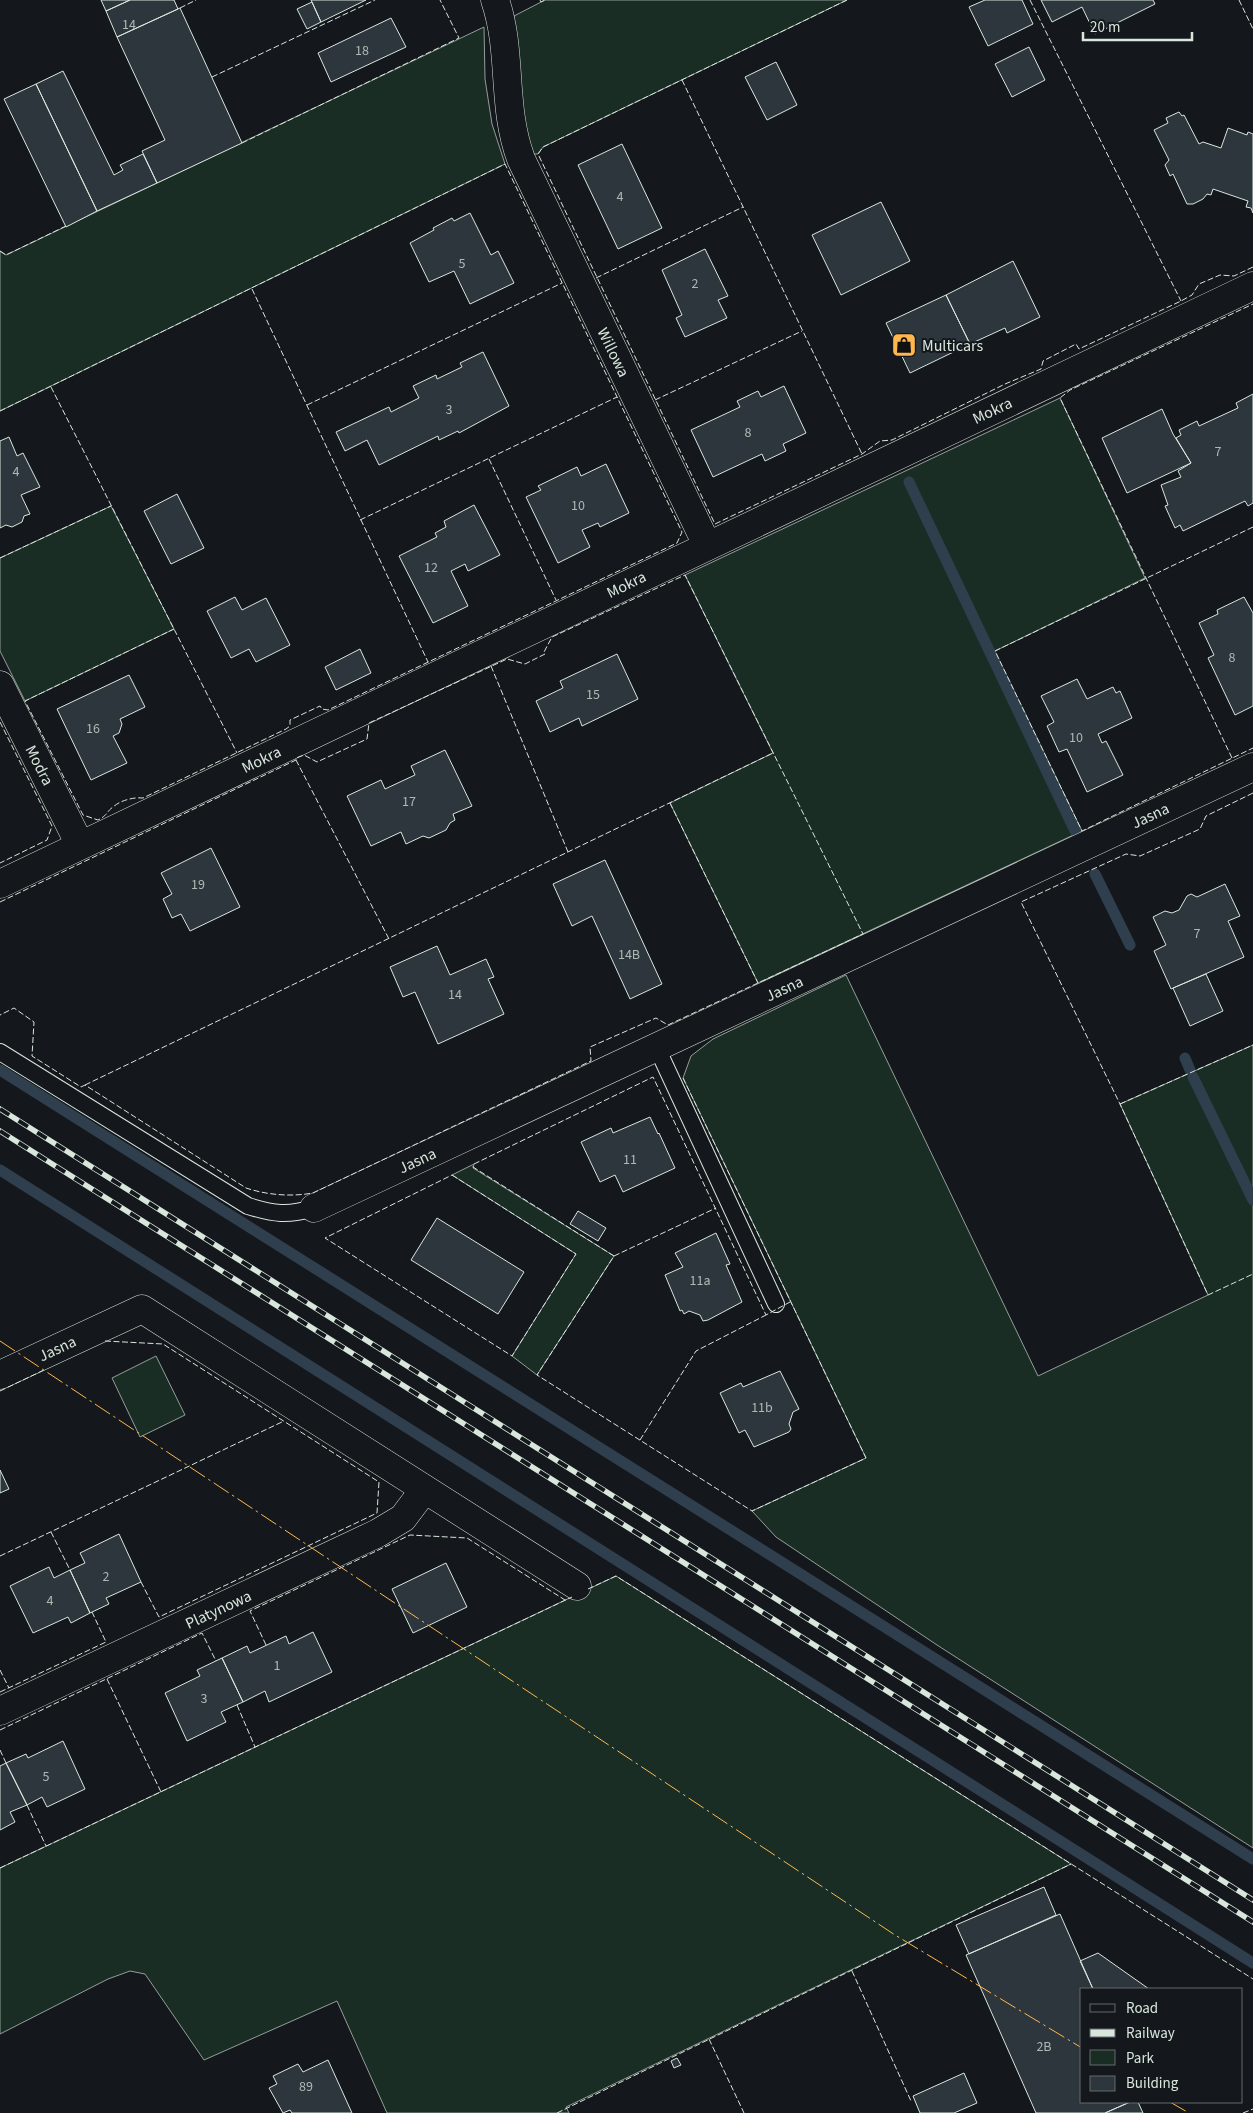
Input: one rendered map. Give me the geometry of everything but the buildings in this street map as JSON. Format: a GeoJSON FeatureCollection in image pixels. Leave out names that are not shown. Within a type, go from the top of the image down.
{"type":"FeatureCollection","features":[{"type":"Feature","properties":{"kind":"street","name":"Willowa"},"geometry":{"type":"LineString","coordinates":[[495,0],[504,36],[510,120],[521,159],[707,546]]}},
{"type":"Feature","properties":{"kind":"street","name":"Mokra"},"geometry":{"type":"LineString","coordinates":[[0,884],[1253,286]]}},
{"type":"Feature","properties":{"kind":"street","name":"Modra"},"geometry":{"type":"LineString","coordinates":[[0,685],[80,845]]}},
{"type":"Feature","properties":{"kind":"street","name":"Jasna"},"geometry":{"type":"LineString","coordinates":[[314,1208],[1253,767]]}},
{"type":"Feature","properties":{"kind":"street","name":"Jasna"},"geometry":{"type":"LineString","coordinates":[[0,1375],[142,1309],[424,1490]]}},
{"type":"Feature","properties":{"kind":"street"},"geometry":{"type":"LineString","coordinates":[[424,1490],[577,1586]]}},
{"type":"Feature","properties":{"kind":"street","name":"Platynowa"},"geometry":{"type":"LineString","coordinates":[[0,1711],[378,1533],[403,1518],[424,1490]]}},
{"type":"Feature","properties":{"kind":"lane"},"geometry":{"type":"LineString","coordinates":[[657,1048],[776,1304]]}},
{"type":"Feature","properties":{"kind":"lane"},"geometry":{"type":"LineString","coordinates":[[0,1052],[248,1206],[273,1214],[295,1214],[314,1208]]}},
{"type":"Feature","properties":{"kind":"green space"},"geometry":{"type":"Polygon","coordinates":[[[545,0],[847,0],[543,147],[538,154],[531,154],[520,105],[514,16],[545,0]]]}},
{"type":"Feature","properties":{"kind":"green space"},"geometry":{"type":"Polygon","coordinates":[[[484,27],[485,79],[492,124],[505,164],[0,411],[0,251],[6,255],[484,27]]]}},
{"type":"Feature","properties":{"kind":"green space"},"geometry":{"type":"Polygon","coordinates":[[[1060,398],[1145,578],[995,651],[1082,831],[758,983],[670,803],[773,753],[685,575],[1060,398]]]}},
{"type":"Feature","properties":{"kind":"green space"},"geometry":{"type":"Polygon","coordinates":[[[111,506],[174,629],[25,701],[0,651],[0,558],[111,506]]]}},
{"type":"Feature","properties":{"kind":"green space"},"geometry":{"type":"Polygon","coordinates":[[[846,975],[1038,1376],[1208,1295],[1120,1104],[1253,1045],[1253,1848],[937,1645],[776,1537],[752,1511],[866,1458],[683,1078],[691,1056],[713,1039],[846,975]]]}},
{"type":"Feature","properties":{"kind":"green space"},"geometry":{"type":"Polygon","coordinates":[[[474,1164],[473,1168],[614,1256],[537,1375],[512,1356],[576,1254],[452,1175],[474,1164]]]}},
{"type":"Feature","properties":{"kind":"green space"},"geometry":{"type":"Polygon","coordinates":[[[156,1356],[185,1415],[140,1437],[112,1378],[156,1356]]]}},
{"type":"Feature","properties":{"kind":"green space"},"geometry":{"type":"Polygon","coordinates":[[[616,1576],[1071,1864],[566,2107],[569,2113],[387,2113],[337,2001],[204,2060],[145,1974],[130,1971],[108,1979],[0,2034],[0,1868],[616,1576]]]}},
{"type":"Feature","properties":{"kind":"waterway"},"geometry":{"type":"LineString","coordinates":[[909,482],[1075,831]]}},
{"type":"Feature","properties":{"kind":"waterway"},"geometry":{"type":"LineString","coordinates":[[1095,874],[1130,945]]}},
{"type":"Feature","properties":{"kind":"waterway"},"geometry":{"type":"LineString","coordinates":[[1185,1058],[1190,1070]]}},
{"type":"Feature","properties":{"kind":"waterway"},"geometry":{"type":"LineString","coordinates":[[0,1070],[1253,1859]]}},
{"type":"Feature","properties":{"kind":"waterway"},"geometry":{"type":"LineString","coordinates":[[1193,1077],[1253,1200]]}},
{"type":"Feature","properties":{"kind":"waterway"},"geometry":{"type":"LineString","coordinates":[[0,1170],[1253,1963]]}},
{"type":"Feature","properties":{"kind":"railway"},"geometry":{"type":"LineString","coordinates":[[0,1109],[1253,1900]]}},
{"type":"Feature","properties":{"kind":"railway"},"geometry":{"type":"LineString","coordinates":[[0,1131],[1253,1922]]}},
{"type":"Feature","properties":{"kind":"fence"},"geometry":{"type":"LineString","coordinates":[[180,8],[196,0]]}},
{"type":"Feature","properties":{"kind":"fence"},"geometry":{"type":"LineString","coordinates":[[212,77],[375,0]]}},
{"type":"Feature","properties":{"kind":"fence"},"geometry":{"type":"LineString","coordinates":[[242,143],[459,38],[440,0]]}},
{"type":"Feature","properties":{"kind":"fence"},"geometry":{"type":"LineString","coordinates":[[540,0],[541,2],[545,0]]}},
{"type":"Feature","properties":{"kind":"fence"},"geometry":{"type":"LineString","coordinates":[[847,0],[543,147],[538,154],[715,524],[862,454],[880,441],[892,440],[1005,384],[1041,369],[1043,361],[1076,344],[1079,349],[1181,301],[1192,295],[1199,284],[1220,275],[1234,276],[1253,267]]}},
{"type":"Feature","properties":{"kind":"fence"},"geometry":{"type":"LineString","coordinates":[[1030,0],[1181,301]]}},
{"type":"Feature","properties":{"kind":"fence"},"geometry":{"type":"LineString","coordinates":[[1239,0],[1253,29]]}},
{"type":"Feature","properties":{"kind":"fence"},"geometry":{"type":"LineString","coordinates":[[682,80],[862,454]]}},
{"type":"Feature","properties":{"kind":"fence"},"geometry":{"type":"LineString","coordinates":[[0,411],[505,164],[682,532],[677,543],[328,710],[322,709],[320,706],[290,720],[290,726],[286,729],[143,798],[120,802],[98,820],[83,815],[25,701],[174,629]]}},
{"type":"Feature","properties":{"kind":"fence"},"geometry":{"type":"LineString","coordinates":[[596,278],[743,207]]}},
{"type":"Feature","properties":{"kind":"fence"},"geometry":{"type":"LineString","coordinates":[[0,251],[6,255],[66,226]]}},
{"type":"Feature","properties":{"kind":"fence"},"geometry":{"type":"LineString","coordinates":[[307,405],[562,283]]}},
{"type":"Feature","properties":{"kind":"fence"},"geometry":{"type":"LineString","coordinates":[[252,289],[428,662]]}},
{"type":"Feature","properties":{"kind":"fence"},"geometry":{"type":"LineString","coordinates":[[1232,758],[1060,398],[1070,390],[1253,304]]}},
{"type":"Feature","properties":{"kind":"fence"},"geometry":{"type":"LineString","coordinates":[[655,400],[802,331]]}},
{"type":"Feature","properties":{"kind":"fence"},"geometry":{"type":"LineString","coordinates":[[51,387],[237,753]]}},
{"type":"Feature","properties":{"kind":"fence"},"geometry":{"type":"LineString","coordinates":[[360,520],[617,397]]}},
{"type":"Feature","properties":{"kind":"fence"},"geometry":{"type":"LineString","coordinates":[[489,459],[556,600]]}},
{"type":"Feature","properties":{"kind":"fence"},"geometry":{"type":"LineString","coordinates":[[0,558],[111,506]]}},
{"type":"Feature","properties":{"kind":"fence"},"geometry":{"type":"LineString","coordinates":[[1253,527],[995,651],[1082,831],[1253,748]]}},
{"type":"Feature","properties":{"kind":"fence"},"geometry":{"type":"LineString","coordinates":[[0,902],[296,760],[296,758],[304,755],[317,762],[367,739],[369,723],[507,659],[525,664],[545,654],[544,652],[552,637],[685,575],[863,934],[668,1025],[656,1018],[590,1047],[591,1061],[313,1193],[296,1195],[279,1195],[246,1188],[85,1085],[81,1087],[32,1056],[34,1022],[14,1008],[0,1015]]}},
{"type":"Feature","properties":{"kind":"fence"},"geometry":{"type":"LineString","coordinates":[[491,666],[568,852]]}},
{"type":"Feature","properties":{"kind":"fence"},"geometry":{"type":"LineString","coordinates":[[0,722],[52,826],[47,840],[0,863]]}},
{"type":"Feature","properties":{"kind":"fence"},"geometry":{"type":"LineString","coordinates":[[85,1085],[773,753]]}},
{"type":"Feature","properties":{"kind":"fence"},"geometry":{"type":"LineString","coordinates":[[296,760],[389,939]]}},
{"type":"Feature","properties":{"kind":"fence"},"geometry":{"type":"LineString","coordinates":[[1253,793],[1206,816],[1200,829],[1140,856],[1126,854],[1021,902],[1120,1104],[1208,1295],[1253,1274]]}},
{"type":"Feature","properties":{"kind":"fence"},"geometry":{"type":"LineString","coordinates":[[670,803],[758,983]]}},
{"type":"Feature","properties":{"kind":"fence"},"geometry":{"type":"LineString","coordinates":[[1120,1104],[1253,1045]]}},
{"type":"Feature","properties":{"kind":"fence"},"geometry":{"type":"LineString","coordinates":[[683,1078],[866,1458],[752,1511],[537,1375],[614,1256],[473,1167],[474,1164],[653,1077],[766,1315],[790,1302]]}},
{"type":"Feature","properties":{"kind":"fence"},"geometry":{"type":"LineString","coordinates":[[452,1175],[576,1254],[512,1356],[325,1238],[452,1175]]}},
{"type":"Feature","properties":{"kind":"fence"},"geometry":{"type":"LineString","coordinates":[[614,1256],[716,1208]]}},
{"type":"Feature","properties":{"kind":"fence"},"geometry":{"type":"LineString","coordinates":[[640,1440],[696,1351],[766,1315]]}},
{"type":"Feature","properties":{"kind":"fence"},"geometry":{"type":"LineString","coordinates":[[105,1341],[163,1344],[379,1482],[377,1513],[159,1617],[141,1582]]}},
{"type":"Feature","properties":{"kind":"fence"},"geometry":{"type":"LineString","coordinates":[[0,1391],[46,1369]]}},
{"type":"Feature","properties":{"kind":"fence"},"geometry":{"type":"LineString","coordinates":[[0,1556],[284,1421]]}},
{"type":"Feature","properties":{"kind":"fence"},"geometry":{"type":"LineString","coordinates":[[51,1532],[70,1570]]}},
{"type":"Feature","properties":{"kind":"fence"},"geometry":{"type":"LineString","coordinates":[[266,1645],[250,1611],[410,1535],[467,1538],[565,1600]]}},
{"type":"Feature","properties":{"kind":"fence"},"geometry":{"type":"LineString","coordinates":[[588,1589],[616,1576],[1253,1979]]}},
{"type":"Feature","properties":{"kind":"fence"},"geometry":{"type":"LineString","coordinates":[[0,1868],[572,1597]]}},
{"type":"Feature","properties":{"kind":"fence"},"geometry":{"type":"LineString","coordinates":[[0,1692],[106,1642],[92,1612]]}},
{"type":"Feature","properties":{"kind":"fence"},"geometry":{"type":"LineString","coordinates":[[0,1730],[202,1633],[216,1661]]}},
{"type":"Feature","properties":{"kind":"fence"},"geometry":{"type":"LineString","coordinates":[[0,1670],[9,1688]]}},
{"type":"Feature","properties":{"kind":"fence"},"geometry":{"type":"LineString","coordinates":[[107,1679],[161,1792]]}},
{"type":"Feature","properties":{"kind":"fence"},"geometry":{"type":"LineString","coordinates":[[237,1705],[255,1747]]}},
{"type":"Feature","properties":{"kind":"fence"},"geometry":{"type":"LineString","coordinates":[[0,1750],[6,1763]]}},
{"type":"Feature","properties":{"kind":"fence"},"geometry":{"type":"LineString","coordinates":[[27,1805],[46,1846]]}},
{"type":"Feature","properties":{"kind":"fence"},"geometry":{"type":"LineString","coordinates":[[557,2113],[1071,1864]]}},
{"type":"Feature","properties":{"kind":"fence"},"geometry":{"type":"LineString","coordinates":[[852,1971],[911,2101]]}},
{"type":"Feature","properties":{"kind":"fence"},"geometry":{"type":"LineString","coordinates":[[709,2039],[744,2113]]}},
{"type":"Feature","properties":{"kind":"fence"},"geometry":{"type":"LineString","coordinates":[[1243,2113],[1253,2109]]}},
{"type":"Feature","properties":{"kind":"power"},"geometry":{"type":"LineString","coordinates":[[0,1341],[895,1935],[1080,2047]]}},
{"type":"Feature","properties":{"kind":"power"},"geometry":{"type":"LineString","coordinates":[[1172,2103],[1189,2113]]}},
{"type":"Feature","properties":{"kind":"place","name":"Multicars"},"geometry":{"type":"Point","coordinates":[904,345]}}]}
